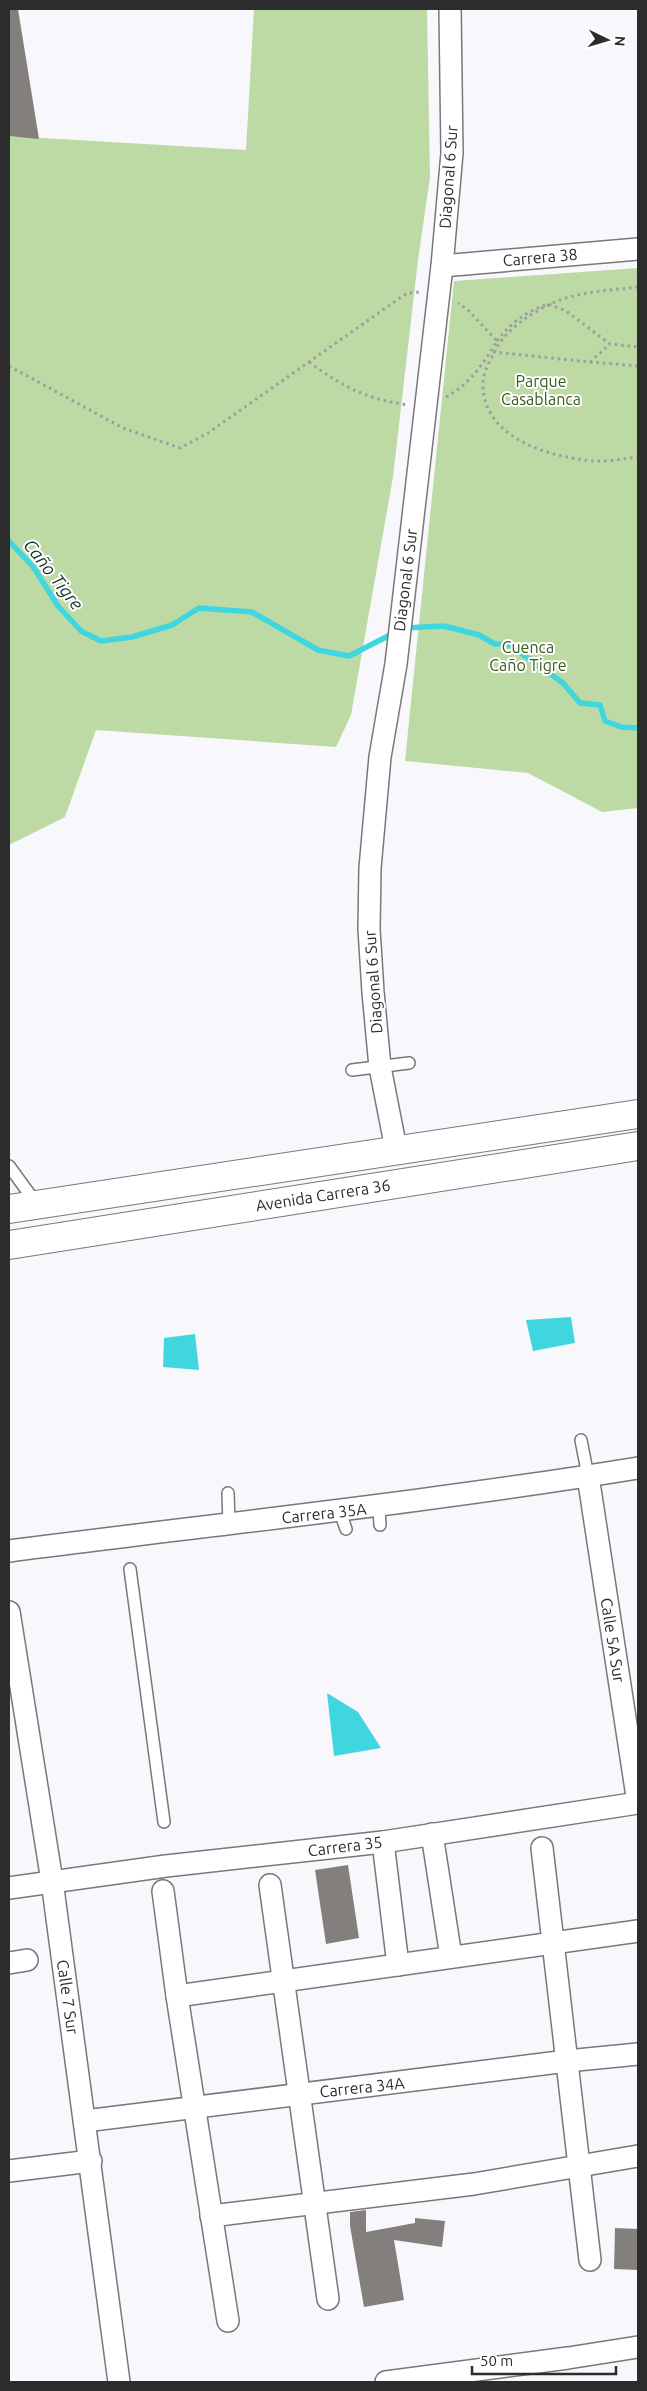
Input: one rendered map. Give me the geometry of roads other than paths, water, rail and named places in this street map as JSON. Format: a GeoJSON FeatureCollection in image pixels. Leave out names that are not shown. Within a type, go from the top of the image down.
{"type":"FeatureCollection","features":[{"type":"Feature","properties":{"kind":"main road","name":"Avenida Carrera 36"},"geometry":{"type":"LineString","coordinates":[[9,1209],[638,1114]]}},
{"type":"Feature","properties":{"kind":"main road","name":"Avenida Carrera 36"},"geometry":{"type":"LineString","coordinates":[[9,1245],[638,1146]]}},
{"type":"Feature","properties":{"kind":"street","name":"Diagonal 6 Sur"},"geometry":{"type":"LineString","coordinates":[[396,1150],[380,1067],[372,992],[369,929],[370,868],[380,756],[396,664],[442,266],[452,153],[450,9]]}},
{"type":"Feature","properties":{"kind":"street","name":"Carrera 38"},"geometry":{"type":"LineString","coordinates":[[442,266],[638,249]]}},
{"type":"Feature","properties":{"kind":"street","name":"Carrera 35A"},"geometry":{"type":"LineString","coordinates":[[9,1551],[229,1523],[343,1521],[638,1468]]}},
{"type":"Feature","properties":{"kind":"street","name":"Calle 5A Sur"},"geometry":{"type":"LineString","coordinates":[[588,1476],[638,1803]]}},
{"type":"Feature","properties":{"kind":"street","name":"Calle 7 Sur"},"geometry":{"type":"LineString","coordinates":[[9,1616],[52,1881],[91,2161],[119,2382]]}},
{"type":"Feature","properties":{"kind":"street","name":"Carrera 35"},"geometry":{"type":"LineString","coordinates":[[9,1888],[52,1881],[382,1842],[638,1803]]}},
{"type":"Feature","properties":{"kind":"street"},"geometry":{"type":"LineString","coordinates":[[432,1834],[451,1957]]}},
{"type":"Feature","properties":{"kind":"street"},"geometry":{"type":"LineString","coordinates":[[382,1842],[398,1965]]}},
{"type":"Feature","properties":{"kind":"street"},"geometry":{"type":"LineString","coordinates":[[542,1848],[590,2260]]}},
{"type":"Feature","properties":{"kind":"street"},"geometry":{"type":"LineString","coordinates":[[270,1885],[301,2094],[328,2299]]}},
{"type":"Feature","properties":{"kind":"street"},"geometry":{"type":"LineString","coordinates":[[163,1891],[177,1996],[228,2321]]}},
{"type":"Feature","properties":{"kind":"street"},"geometry":{"type":"LineString","coordinates":[[177,1996],[638,1931]]}},
{"type":"Feature","properties":{"kind":"street","name":"Carrera 34A"},"geometry":{"type":"LineString","coordinates":[[85,2121],[194,2106],[638,2054]]}},
{"type":"Feature","properties":{"kind":"street"},"geometry":{"type":"LineString","coordinates":[[211,2216],[474,2184],[638,2156]]}},
{"type":"Feature","properties":{"kind":"street"},"geometry":{"type":"LineString","coordinates":[[9,2171],[91,2161]]}},
{"type":"Feature","properties":{"kind":"street"},"geometry":{"type":"LineString","coordinates":[[386,2382],[638,2347]]}},
{"type":"Feature","properties":{"kind":"lane"},"geometry":{"type":"LineString","coordinates":[[352,1070],[409,1063]]}},
{"type":"Feature","properties":{"kind":"lane"},"geometry":{"type":"LineString","coordinates":[[9,1166],[37,1205]]}},
{"type":"Feature","properties":{"kind":"lane"},"geometry":{"type":"LineString","coordinates":[[581,1440],[588,1476]]}},
{"type":"Feature","properties":{"kind":"lane"},"geometry":{"type":"LineString","coordinates":[[228,1493],[229,1523]]}},
{"type":"Feature","properties":{"kind":"lane"},"geometry":{"type":"LineString","coordinates":[[130,1570],[164,1822]]}},
{"type":"Feature","properties":{"kind":"water"},"geometry":{"type":"Polygon","coordinates":[[[571,1317],[575,1343],[533,1351],[526,1320],[571,1317]]]}},
{"type":"Feature","properties":{"kind":"water"},"geometry":{"type":"Polygon","coordinates":[[[195,1334],[199,1370],[163,1367],[164,1338],[195,1334]]]}},
{"type":"Feature","properties":{"kind":"water"},"geometry":{"type":"Polygon","coordinates":[[[327,1693],[358,1712],[381,1748],[334,1756],[327,1693]]]}},
{"type":"Feature","properties":{"kind":"waterway","name":"Caño Tigre"},"geometry":{"type":"LineString","coordinates":[[9,541],[34,568],[58,606],[81,631],[101,641],[132,637],[172,625],[199,608],[252,612],[318,650],[349,656],[394,633]]}},
{"type":"Feature","properties":{"kind":"waterway","name":"Caño Tigre"},"geometry":{"type":"LineString","coordinates":[[405,628],[444,626],[479,635],[495,644],[508,644],[563,683],[580,703],[600,705],[605,721],[621,727],[638,728]]}},
{"type":"Feature","properties":{"kind":"park label","name":"Parque Casablanca"},"geometry":{"type":"Point","coordinates":[541,390]}},
{"type":"Feature","properties":{"kind":"park label","name":"Cuenca Caño Tigre"},"geometry":{"type":"Point","coordinates":[528,656]}}]}
